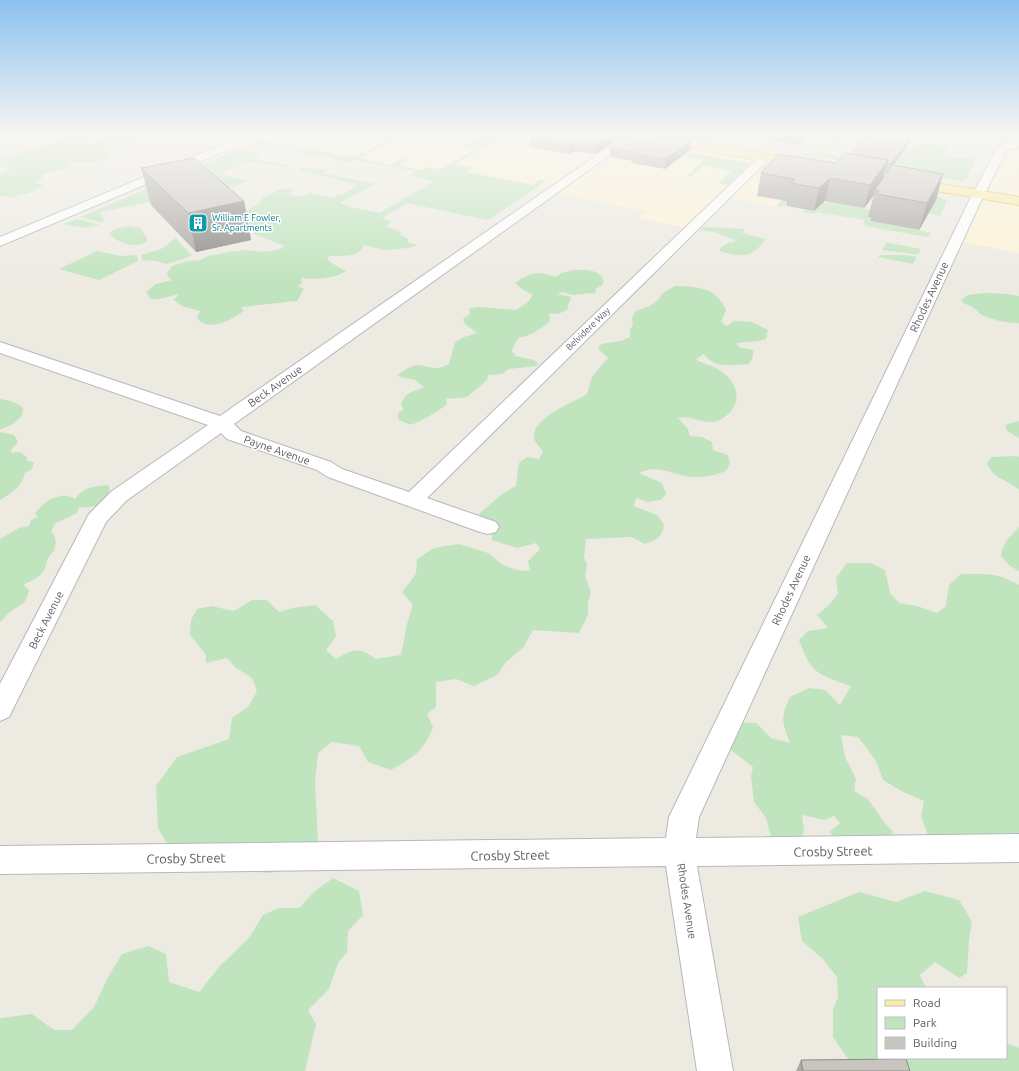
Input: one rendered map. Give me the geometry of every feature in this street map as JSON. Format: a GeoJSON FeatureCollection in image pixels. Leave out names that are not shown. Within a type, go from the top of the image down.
{"type":"FeatureCollection","features":[{"type":"Feature","properties":{"kind":"main road"},"geometry":{"type":"LineString","coordinates":[[925,185],[1019,201]]}},
{"type":"Feature","properties":{"kind":"street"},"geometry":{"type":"LineString","coordinates":[[0,242],[135,185]]}},
{"type":"Feature","properties":{"kind":"street","name":"Beck Avenue"},"geometry":{"type":"LineString","coordinates":[[0,710],[97,519],[119,496],[561,185]]}},
{"type":"Feature","properties":{"kind":"street","name":"Belvidere Way"},"geometry":{"type":"LineString","coordinates":[[412,501],[736,185]]}},
{"type":"Feature","properties":{"kind":"street","name":"Rhodes Avenue"},"geometry":{"type":"LineString","coordinates":[[715,1071],[680,853],[684,817],[934,285],[984,185]]}},
{"type":"Feature","properties":{"kind":"street","name":"Payne Avenue"},"geometry":{"type":"LineString","coordinates":[[0,347],[222,423],[234,436],[324,466],[335,473],[488,528]]}},
{"type":"Feature","properties":{"kind":"street","name":"Crosby Street"},"geometry":{"type":"LineString","coordinates":[[0,860],[1019,848]]}},
{"type":"Feature","properties":{"kind":"shaded area"},"geometry":{"type":"Polygon","coordinates":[[[528,185],[795,185],[776,207],[724,197],[691,229],[638,218],[646,211],[552,193],[554,190],[528,185]]]}},
{"type":"Feature","properties":{"kind":"shaded area"},"geometry":{"type":"Polygon","coordinates":[[[990,185],[1019,185],[1019,198],[987,193],[990,185]]]}},
{"type":"Feature","properties":{"kind":"shaded area"},"geometry":{"type":"Polygon","coordinates":[[[980,195],[1019,202],[1019,253],[958,241],[980,195]]]}},
{"type":"Feature","properties":{"kind":"green space"},"geometry":{"type":"Polygon","coordinates":[[[0,185],[44,185],[32,192],[13,197],[0,197],[0,185]]]}},
{"type":"Feature","properties":{"kind":"green space"},"geometry":{"type":"Polygon","coordinates":[[[156,185],[184,185],[204,191],[99,212],[105,221],[99,222],[81,217],[156,185]]]}},
{"type":"Feature","properties":{"kind":"green space"},"geometry":{"type":"Polygon","coordinates":[[[215,185],[237,185],[235,186],[226,188],[215,185]]]}},
{"type":"Feature","properties":{"kind":"green space"},"geometry":{"type":"Polygon","coordinates":[[[355,185],[374,185],[340,203],[354,208],[380,213],[427,185],[540,185],[488,220],[407,203],[382,218],[392,222],[386,226],[401,232],[400,235],[408,239],[408,242],[418,245],[408,248],[384,250],[364,245],[361,250],[352,255],[327,257],[330,262],[346,271],[335,276],[319,279],[301,278],[302,283],[298,286],[304,289],[297,301],[241,307],[244,311],[220,324],[214,325],[202,322],[197,318],[200,311],[182,306],[174,300],[179,294],[159,299],[151,299],[146,292],[156,284],[172,280],[168,277],[167,273],[172,266],[187,261],[200,260],[208,256],[229,252],[246,250],[262,252],[278,250],[285,246],[254,234],[255,229],[250,229],[247,226],[250,224],[241,213],[260,203],[261,198],[284,188],[295,190],[287,194],[302,197],[310,193],[332,198],[354,188],[352,187],[355,185]]]}},
{"type":"Feature","properties":{"kind":"green space"},"geometry":{"type":"Polygon","coordinates":[[[778,185],[868,185],[852,206],[906,216],[873,218],[871,221],[932,233],[927,237],[866,226],[863,224],[865,220],[817,212],[815,214],[802,212],[805,210],[815,211],[821,206],[822,202],[826,203],[835,191],[790,203],[787,206],[777,206],[781,201],[778,185]]]}},
{"type":"Feature","properties":{"kind":"green space"},"geometry":{"type":"Polygon","coordinates":[[[936,196],[946,200],[940,216],[927,213],[933,202],[936,202],[937,200],[922,197],[936,196]]]}},
{"type":"Feature","properties":{"kind":"green space"},"geometry":{"type":"Polygon","coordinates":[[[77,219],[100,225],[86,228],[64,224],[77,219]]]}},
{"type":"Feature","properties":{"kind":"green space"},"geometry":{"type":"Polygon","coordinates":[[[129,226],[140,228],[147,238],[147,241],[138,245],[122,243],[109,234],[115,229],[129,226]]]}},
{"type":"Feature","properties":{"kind":"green space"},"geometry":{"type":"Polygon","coordinates":[[[703,227],[746,229],[742,233],[766,239],[761,246],[751,253],[746,255],[734,254],[719,251],[727,243],[734,242],[735,240],[715,232],[700,230],[703,227]]]}},
{"type":"Feature","properties":{"kind":"green space"},"geometry":{"type":"Polygon","coordinates":[[[176,238],[192,256],[167,264],[156,261],[142,260],[141,255],[161,249],[176,238]]]}},
{"type":"Feature","properties":{"kind":"green space"},"geometry":{"type":"Polygon","coordinates":[[[884,242],[921,249],[918,255],[882,250],[886,244],[884,242]]]}},
{"type":"Feature","properties":{"kind":"green space"},"geometry":{"type":"Polygon","coordinates":[[[97,251],[121,256],[137,255],[138,261],[99,280],[59,269],[97,251]]]}},
{"type":"Feature","properties":{"kind":"green space"},"geometry":{"type":"Polygon","coordinates":[[[879,255],[907,255],[917,257],[913,264],[878,257],[879,255]]]}},
{"type":"Feature","properties":{"kind":"green space"},"geometry":{"type":"Polygon","coordinates":[[[574,270],[596,272],[602,277],[604,282],[601,286],[595,289],[596,291],[594,293],[573,295],[563,292],[557,294],[571,297],[567,310],[558,314],[549,313],[550,321],[547,324],[531,334],[518,338],[511,352],[514,353],[515,356],[534,360],[538,364],[536,366],[509,369],[502,374],[488,375],[487,380],[467,397],[446,399],[447,404],[416,423],[409,424],[398,419],[398,413],[404,409],[401,406],[404,398],[410,393],[424,387],[415,380],[397,376],[416,365],[438,368],[449,364],[455,342],[464,337],[477,333],[465,324],[463,319],[470,314],[469,309],[477,307],[516,310],[527,303],[533,295],[515,283],[526,276],[536,273],[558,276],[561,273],[574,270]]]}},
{"type":"Feature","properties":{"kind":"green space"},"geometry":{"type":"Polygon","coordinates":[[[675,286],[705,289],[711,292],[722,302],[726,310],[721,322],[727,326],[734,321],[752,322],[768,330],[766,339],[737,343],[738,347],[753,350],[753,357],[749,364],[718,364],[708,359],[704,354],[696,359],[721,371],[731,381],[737,398],[730,412],[723,418],[714,422],[707,422],[686,417],[678,418],[688,429],[690,436],[702,437],[712,442],[713,450],[728,455],[730,463],[726,471],[711,476],[701,477],[685,476],[657,469],[639,473],[662,483],[666,494],[661,500],[648,502],[636,498],[634,506],[657,515],[664,524],[661,535],[645,544],[631,537],[586,539],[584,557],[587,564],[585,577],[591,591],[588,603],[588,615],[579,633],[533,630],[523,648],[506,662],[497,675],[474,686],[456,679],[436,682],[436,707],[427,714],[433,727],[421,749],[411,758],[391,770],[368,762],[359,746],[332,742],[318,753],[315,782],[318,842],[306,867],[269,873],[234,870],[168,845],[158,828],[156,786],[177,757],[229,739],[232,718],[248,707],[257,691],[252,678],[236,668],[227,658],[206,663],[206,655],[190,635],[191,620],[197,609],[211,606],[234,611],[252,600],[267,600],[279,612],[292,608],[315,605],[333,621],[336,636],[326,650],[336,659],[356,650],[364,652],[376,659],[401,655],[407,624],[413,605],[402,592],[416,574],[417,559],[434,548],[459,544],[488,553],[503,565],[517,570],[530,571],[528,561],[540,549],[536,543],[517,548],[492,540],[492,532],[497,524],[484,523],[479,514],[501,495],[516,486],[519,463],[527,457],[539,459],[543,451],[535,441],[534,433],[544,419],[562,407],[587,394],[592,377],[608,358],[598,349],[601,344],[621,341],[630,337],[630,330],[633,324],[632,318],[636,311],[650,306],[659,299],[663,293],[675,286]]]}},
{"type":"Feature","properties":{"kind":"green space"},"geometry":{"type":"Polygon","coordinates":[[[985,293],[1019,296],[1019,323],[1004,322],[988,318],[961,300],[968,295],[985,293]]]}},
{"type":"Feature","properties":{"kind":"green space"},"geometry":{"type":"Polygon","coordinates":[[[0,399],[18,404],[23,408],[22,416],[13,424],[0,430],[0,399]]]}},
{"type":"Feature","properties":{"kind":"green space"},"geometry":{"type":"Polygon","coordinates":[[[1019,421],[1019,438],[1007,431],[1005,425],[1019,421]]]}},
{"type":"Feature","properties":{"kind":"green space"},"geometry":{"type":"Polygon","coordinates":[[[0,432],[14,435],[18,442],[11,450],[11,453],[20,452],[27,457],[27,461],[34,462],[32,469],[25,473],[19,486],[0,500],[0,432]]]}},
{"type":"Feature","properties":{"kind":"green space"},"geometry":{"type":"Polygon","coordinates":[[[992,457],[1019,457],[1019,490],[993,473],[987,463],[992,457]]]}},
{"type":"Feature","properties":{"kind":"green space"},"geometry":{"type":"Polygon","coordinates":[[[106,485],[109,486],[109,492],[105,501],[96,506],[79,507],[77,513],[55,524],[51,531],[55,538],[55,548],[48,558],[44,570],[32,581],[23,585],[29,590],[26,599],[0,622],[0,539],[19,528],[29,526],[31,520],[38,517],[35,513],[53,498],[64,496],[75,499],[85,490],[106,485]]]}},
{"type":"Feature","properties":{"kind":"green space"},"geometry":{"type":"Polygon","coordinates":[[[1019,527],[1019,571],[1010,566],[1001,556],[1005,544],[1019,527]]]}},
{"type":"Feature","properties":{"kind":"green space"},"geometry":{"type":"Polygon","coordinates":[[[847,563],[871,563],[885,570],[890,593],[899,603],[917,606],[937,613],[946,606],[949,585],[961,574],[984,574],[997,576],[1019,585],[1019,859],[928,836],[921,816],[924,801],[901,791],[883,780],[876,761],[858,737],[841,735],[845,757],[856,779],[854,791],[868,799],[893,832],[889,843],[839,839],[829,832],[840,823],[834,816],[824,820],[802,815],[804,830],[802,840],[784,844],[771,836],[766,818],[754,802],[751,776],[753,767],[727,747],[735,722],[756,723],[771,738],[790,743],[784,725],[783,715],[790,697],[809,688],[825,690],[840,705],[851,686],[824,676],[812,667],[799,640],[808,631],[828,628],[817,615],[828,606],[838,594],[836,578],[847,563]]]}},
{"type":"Feature","properties":{"kind":"green space"},"geometry":{"type":"Polygon","coordinates":[[[333,878],[359,891],[363,915],[348,931],[347,952],[338,963],[329,989],[308,1010],[316,1024],[305,1071],[0,1071],[1,1018],[32,1014],[54,1030],[72,1030],[94,1007],[109,975],[122,954],[148,946],[166,954],[169,982],[199,992],[220,966],[249,938],[263,915],[279,908],[299,908],[315,891],[333,878]]]}},
{"type":"Feature","properties":{"kind":"green space"},"geometry":{"type":"Polygon","coordinates":[[[925,891],[959,900],[972,922],[969,940],[967,973],[959,978],[935,962],[920,975],[926,987],[877,987],[877,1059],[1007,1059],[1007,1043],[1019,1048],[1019,1071],[882,1071],[850,1062],[833,1037],[833,1010],[838,997],[837,977],[823,959],[802,941],[798,917],[859,892],[896,902],[925,891]]]}},
{"type":"Feature","properties":{"kind":"building"},"geometry":{"type":"Polygon","coordinates":[[[159,185],[225,185],[244,201],[188,213],[159,185]]]}},
{"type":"Feature","properties":{"kind":"building"},"geometry":{"type":"Polygon","coordinates":[[[802,185],[822,185],[819,188],[802,185]]]}},
{"type":"Feature","properties":{"kind":"building"},"geometry":{"type":"Polygon","coordinates":[[[878,185],[937,185],[927,203],[877,194],[879,191],[875,190],[878,185]]]}},
{"type":"Feature","properties":{"kind":"building"},"geometry":{"type":"Polygon","coordinates":[[[906,1059],[910,1071],[803,1071],[801,1060],[906,1059]]]}},
{"type":"Feature","properties":{"kind":"place","name":"William E Fowler, Sr. Apartments"},"geometry":{"type":"Point","coordinates":[198,223]}}]}
